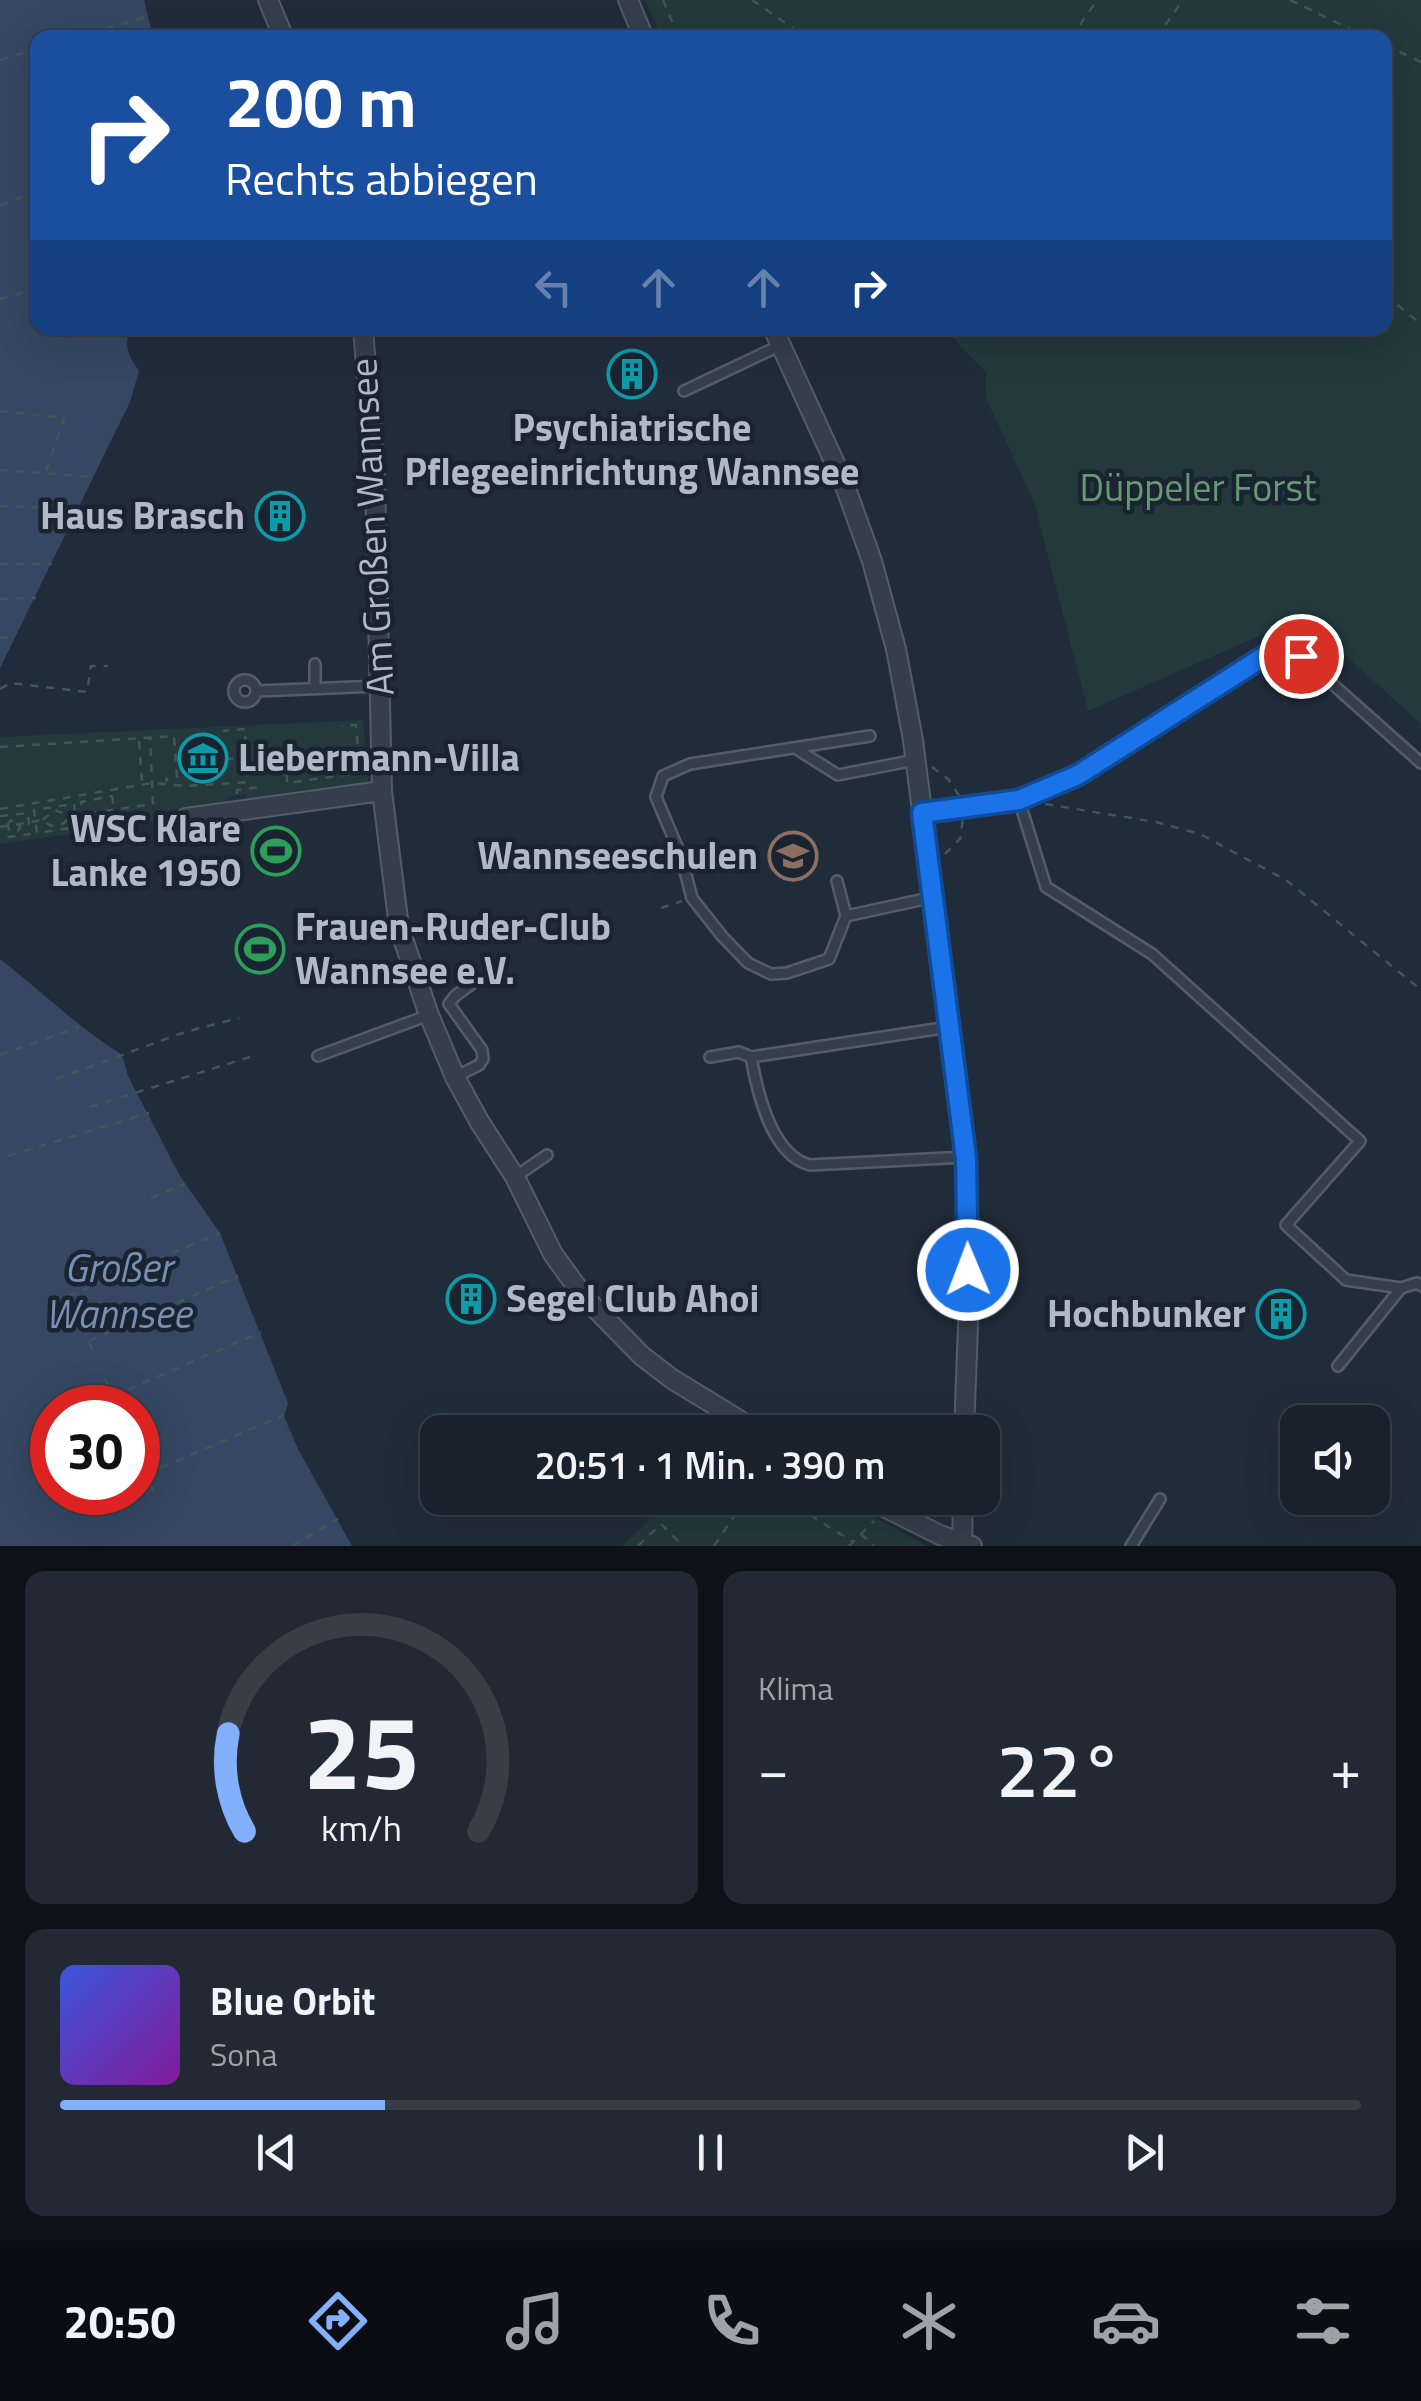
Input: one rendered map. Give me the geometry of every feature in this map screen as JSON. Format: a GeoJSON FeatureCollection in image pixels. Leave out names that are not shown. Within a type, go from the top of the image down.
{"type":"FeatureCollection","features":[{"type":"Feature","properties":{"kind":"street"},"geometry":{"type":"LineString","coordinates":[[268,0],[281,30]]}},
{"type":"Feature","properties":{"kind":"street"},"geometry":{"type":"LineString","coordinates":[[628,0],[641,30]]}},
{"type":"Feature","properties":{"kind":"street","name":"Am Großen Wannsee"},"geometry":{"type":"LineString","coordinates":[[364,335],[375,480],[382,791],[399,927],[455,1077],[516,1177],[554,1254],[605,1321],[672,1379],[730,1415]]}},
{"type":"Feature","properties":{"kind":"street"},"geometry":{"type":"LineString","coordinates":[[777,336],[844,483],[872,560],[896,649],[915,758],[966,1158],[969,1299],[965,1415]]}},
{"type":"Feature","properties":{"kind":"street"},"geometry":{"type":"LineString","coordinates":[[186,818],[382,791]]}},
{"type":"Feature","properties":{"kind":"street"},"geometry":{"type":"LineString","coordinates":[[899,1515],[967,1544],[964,1515]]}},
{"type":"Feature","properties":{"kind":"lane"},"geometry":{"type":"LineString","coordinates":[[684,391],[777,336]]}},
{"type":"Feature","properties":{"kind":"lane"},"geometry":{"type":"LineString","coordinates":[[922,813],[1019,800],[1078,775],[1274,650],[1288,650],[1301,656],[1421,763]]}},
{"type":"Feature","properties":{"kind":"lane"},"geometry":{"type":"LineString","coordinates":[[314,664],[315,689]]}},
{"type":"Feature","properties":{"kind":"lane"},"geometry":{"type":"LineString","coordinates":[[257,691],[380,686]]}},
{"type":"Feature","properties":{"kind":"lane"},"geometry":{"type":"LineString","coordinates":[[837,881],[846,916],[829,958],[771,974],[748,962],[692,898],[656,796],[663,776],[690,764],[870,736]]}},
{"type":"Feature","properties":{"kind":"lane"},"geometry":{"type":"LineString","coordinates":[[795,748],[838,775],[915,758]]}},
{"type":"Feature","properties":{"kind":"lane"},"geometry":{"type":"LineString","coordinates":[[1019,800],[1046,887],[1152,954],[1360,1141],[1286,1225],[1346,1280],[1400,1288],[1417,1283],[1421,1286]]}},
{"type":"Feature","properties":{"kind":"lane"},"geometry":{"type":"LineString","coordinates":[[846,916],[934,898]]}},
{"type":"Feature","properties":{"kind":"lane"},"geometry":{"type":"LineString","coordinates":[[455,1077],[479,1065],[483,1058],[482,1050],[450,1004],[476,980]]}},
{"type":"Feature","properties":{"kind":"lane"},"geometry":{"type":"LineString","coordinates":[[318,1056],[429,1015]]}},
{"type":"Feature","properties":{"kind":"lane"},"geometry":{"type":"LineString","coordinates":[[710,1056],[738,1052],[752,1056],[951,1026]]}},
{"type":"Feature","properties":{"kind":"lane"},"geometry":{"type":"LineString","coordinates":[[752,1056],[758,1102],[790,1155],[800,1163],[966,1158]]}},
{"type":"Feature","properties":{"kind":"lane"},"geometry":{"type":"LineString","coordinates":[[516,1177],[547,1155]]}},
{"type":"Feature","properties":{"kind":"lane"},"geometry":{"type":"LineString","coordinates":[[1338,1366],[1400,1288]]}},
{"type":"Feature","properties":{"kind":"lane"},"geometry":{"type":"LineString","coordinates":[[1131,1546],[1160,1499]]}},
{"type":"Feature","properties":{"kind":"path"},"geometry":{"type":"LineString","coordinates":[[663,0],[676,30]]}},
{"type":"Feature","properties":{"kind":"path"},"geometry":{"type":"LineString","coordinates":[[752,0],[795,30]]}},
{"type":"Feature","properties":{"kind":"path"},"geometry":{"type":"LineString","coordinates":[[1077,30],[1097,0]]}},
{"type":"Feature","properties":{"kind":"path"},"geometry":{"type":"LineString","coordinates":[[1162,30],[1183,0]]}},
{"type":"Feature","properties":{"kind":"path"},"geometry":{"type":"LineString","coordinates":[[1290,0],[1352,30]]}},
{"type":"Feature","properties":{"kind":"path"},"geometry":{"type":"LineString","coordinates":[[102,30],[148,16]]}},
{"type":"Feature","properties":{"kind":"path"},"geometry":{"type":"LineString","coordinates":[[1392,48],[1421,62]]}},
{"type":"Feature","properties":{"kind":"path"},"geometry":{"type":"LineString","coordinates":[[0,60],[30,51]]}},
{"type":"Feature","properties":{"kind":"path"},"geometry":{"type":"LineString","coordinates":[[0,205],[30,194]]}},
{"type":"Feature","properties":{"kind":"path"},"geometry":{"type":"LineString","coordinates":[[0,299],[30,290]]}},
{"type":"Feature","properties":{"kind":"path"},"geometry":{"type":"LineString","coordinates":[[1392,301],[1421,324]]}},
{"type":"Feature","properties":{"kind":"path"},"geometry":{"type":"LineString","coordinates":[[0,410],[64,418],[46,474]]}},
{"type":"Feature","properties":{"kind":"path"},"geometry":{"type":"LineString","coordinates":[[0,470],[95,477]]}},
{"type":"Feature","properties":{"kind":"path"},"geometry":{"type":"LineString","coordinates":[[0,506],[80,509]]}},
{"type":"Feature","properties":{"kind":"path"},"geometry":{"type":"LineString","coordinates":[[0,564],[52,564]]}},
{"type":"Feature","properties":{"kind":"path"},"geometry":{"type":"LineString","coordinates":[[0,599],[36,598]]}},
{"type":"Feature","properties":{"kind":"path"},"geometry":{"type":"LineString","coordinates":[[0,638],[16,637]]}},
{"type":"Feature","properties":{"kind":"path"},"geometry":{"type":"LineString","coordinates":[[0,690],[10,683],[87,692],[91,666],[108,666]]}},
{"type":"Feature","properties":{"kind":"path"},"geometry":{"type":"LineString","coordinates":[[286,755],[284,774],[288,784],[360,774],[356,725],[342,726]]}},
{"type":"Feature","properties":{"kind":"path"},"geometry":{"type":"LineString","coordinates":[[0,809],[152,783],[248,782],[244,730],[223,731]]}},
{"type":"Feature","properties":{"kind":"path"},"geometry":{"type":"LineString","coordinates":[[0,747],[174,736],[177,777],[166,779],[167,785]]}},
{"type":"Feature","properties":{"kind":"path"},"geometry":{"type":"LineString","coordinates":[[43,820],[57,828],[73,816],[153,804],[150,738]]}},
{"type":"Feature","properties":{"kind":"path"},"geometry":{"type":"LineString","coordinates":[[139,739],[142,785]]}},
{"type":"Feature","properties":{"kind":"path"},"geometry":{"type":"LineString","coordinates":[[224,759],[358,750]]}},
{"type":"Feature","properties":{"kind":"path"},"geometry":{"type":"LineString","coordinates":[[915,758],[948,779],[966,806],[960,839],[930,869]]}},
{"type":"Feature","properties":{"kind":"path"},"geometry":{"type":"LineString","coordinates":[[112,796],[116,822],[86,827],[83,814],[81,802],[112,796]]}},
{"type":"Feature","properties":{"kind":"path"},"geometry":{"type":"LineString","coordinates":[[0,816],[20,824],[43,820],[54,808],[53,800]]}},
{"type":"Feature","properties":{"kind":"path"},"geometry":{"type":"LineString","coordinates":[[1019,800],[1156,822],[1200,834],[1286,880],[1421,990]]}},
{"type":"Feature","properties":{"kind":"path"},"geometry":{"type":"LineString","coordinates":[[74,804],[77,827],[37,833],[34,810],[54,808],[74,804]]}},
{"type":"Feature","properties":{"kind":"path"},"geometry":{"type":"LineString","coordinates":[[54,808],[73,816]]}},
{"type":"Feature","properties":{"kind":"path"},"geometry":{"type":"LineString","coordinates":[[0,827],[28,813],[30,834],[0,838]]}},
{"type":"Feature","properties":{"kind":"path"},"geometry":{"type":"LineString","coordinates":[[13,820],[15,834]]}},
{"type":"Feature","properties":{"kind":"path"},"geometry":{"type":"LineString","coordinates":[[15,834],[20,824]]}},
{"type":"Feature","properties":{"kind":"path"},"geometry":{"type":"LineString","coordinates":[[8,826],[15,834]]}},
{"type":"Feature","properties":{"kind":"path"},"geometry":{"type":"LineString","coordinates":[[661,908],[692,898]]}},
{"type":"Feature","properties":{"kind":"path"},"geometry":{"type":"LineString","coordinates":[[56,1079],[186,1032],[240,1018]]}},
{"type":"Feature","properties":{"kind":"path"},"geometry":{"type":"LineString","coordinates":[[0,1055],[79,1027]]}},
{"type":"Feature","properties":{"kind":"path"},"geometry":{"type":"LineString","coordinates":[[90,1107],[250,1057]]}},
{"type":"Feature","properties":{"kind":"path"},"geometry":{"type":"LineString","coordinates":[[8,1156],[149,1113]]}},
{"type":"Feature","properties":{"kind":"path"},"geometry":{"type":"LineString","coordinates":[[151,1198],[184,1184]]}},
{"type":"Feature","properties":{"kind":"path"},"geometry":{"type":"LineString","coordinates":[[68,1296],[220,1233]]}},
{"type":"Feature","properties":{"kind":"path"},"geometry":{"type":"LineString","coordinates":[[88,1341],[238,1276]]}},
{"type":"Feature","properties":{"kind":"path"},"geometry":{"type":"LineString","coordinates":[[83,1328],[95,1356]]}},
{"type":"Feature","properties":{"kind":"path"},"geometry":{"type":"LineString","coordinates":[[138,1385],[261,1332]]}},
{"type":"Feature","properties":{"kind":"path"},"geometry":{"type":"LineString","coordinates":[[105,1378],[108,1385]]}},
{"type":"Feature","properties":{"kind":"path"},"geometry":{"type":"LineString","coordinates":[[160,1468],[284,1416]]}},
{"type":"Feature","properties":{"kind":"path"},"geometry":{"type":"LineString","coordinates":[[714,1546],[735,1515]]}},
{"type":"Feature","properties":{"kind":"path"},"geometry":{"type":"LineString","coordinates":[[808,1515],[851,1544],[879,1515]]}},
{"type":"Feature","properties":{"kind":"path"},"geometry":{"type":"LineString","coordinates":[[292,1546],[338,1519]]}},
{"type":"Feature","properties":{"kind":"path"},"geometry":{"type":"LineString","coordinates":[[638,1546],[660,1524],[683,1546]]}},
{"type":"Feature","properties":{"kind":"path"},"geometry":{"type":"LineString","coordinates":[[861,1534],[874,1546]]}},
{"type":"Feature","properties":{"kind":"path"},"geometry":{"type":"LineString","coordinates":[[646,1538],[653,1546]]}},
{"type":"Feature","properties":{"kind":"green space","name":"Düppeler Forst"},"geometry":{"type":"Polygon","coordinates":[[[645,0],[1421,0],[1421,724],[1303,617],[1088,711],[1034,502],[986,398],[986,372],[950,335],[1392,335],[1392,30],[659,30],[645,0]]]}},
{"type":"Feature","properties":{"kind":"green space"},"geometry":{"type":"Polygon","coordinates":[[[363,720],[369,784],[248,801],[246,794],[228,797],[236,825],[212,829],[191,843],[176,841],[160,821],[0,844],[0,737],[363,720]]]}},
{"type":"Feature","properties":{"kind":"green space"},"geometry":{"type":"Polygon","coordinates":[[[651,1515],[870,1515],[927,1546],[621,1546],[651,1515]]]}},
{"type":"Feature","properties":{"kind":"water"},"geometry":{"type":"Polygon","coordinates":[[[0,0],[144,0],[151,30],[30,30],[30,335],[129,335],[128,350],[139,371],[130,402],[0,668],[0,0]]]}},
{"type":"Feature","properties":{"kind":"water","name":"Großer Wannsee"},"geometry":{"type":"Polygon","coordinates":[[[0,959],[122,1055],[128,1076],[180,1176],[220,1233],[288,1403],[284,1416],[352,1546],[0,1546],[0,959]]]}},
{"type":"Feature","properties":{"kind":"place","name":"Psychiatrische Pflegeeinrichtung Wannsee"},"geometry":{"type":"Point","coordinates":[632,374]}},
{"type":"Feature","properties":{"kind":"place","name":"Haus Brasch"},"geometry":{"type":"Point","coordinates":[280,516]}},
{"type":"Feature","properties":{"kind":"place","name":"Liebermann-Villa"},"geometry":{"type":"Point","coordinates":[203,758]}},
{"type":"Feature","properties":{"kind":"place","name":"WSC Klare Lanke 1950"},"geometry":{"type":"Point","coordinates":[276,851]}},
{"type":"Feature","properties":{"kind":"place","name":"Wannseeschulen"},"geometry":{"type":"Point","coordinates":[793,856]}},
{"type":"Feature","properties":{"kind":"place","name":"Frauen-Ruder-Club Wannsee e.V."},"geometry":{"type":"Point","coordinates":[260,949]}},
{"type":"Feature","properties":{"kind":"place","name":"Segel Club Ahoi"},"geometry":{"type":"Point","coordinates":[471,1299]}},
{"type":"Feature","properties":{"kind":"place","name":"Hochbunker"},"geometry":{"type":"Point","coordinates":[1281,1314]}},
{"type":"Feature","properties":{"kind":"route"},"geometry":{"type":"LineString","coordinates":[[968,1270],[966,1158],[922,813],[1019,800],[1078,775],[1274,650],[1288,650],[1301,656]]}}]}
